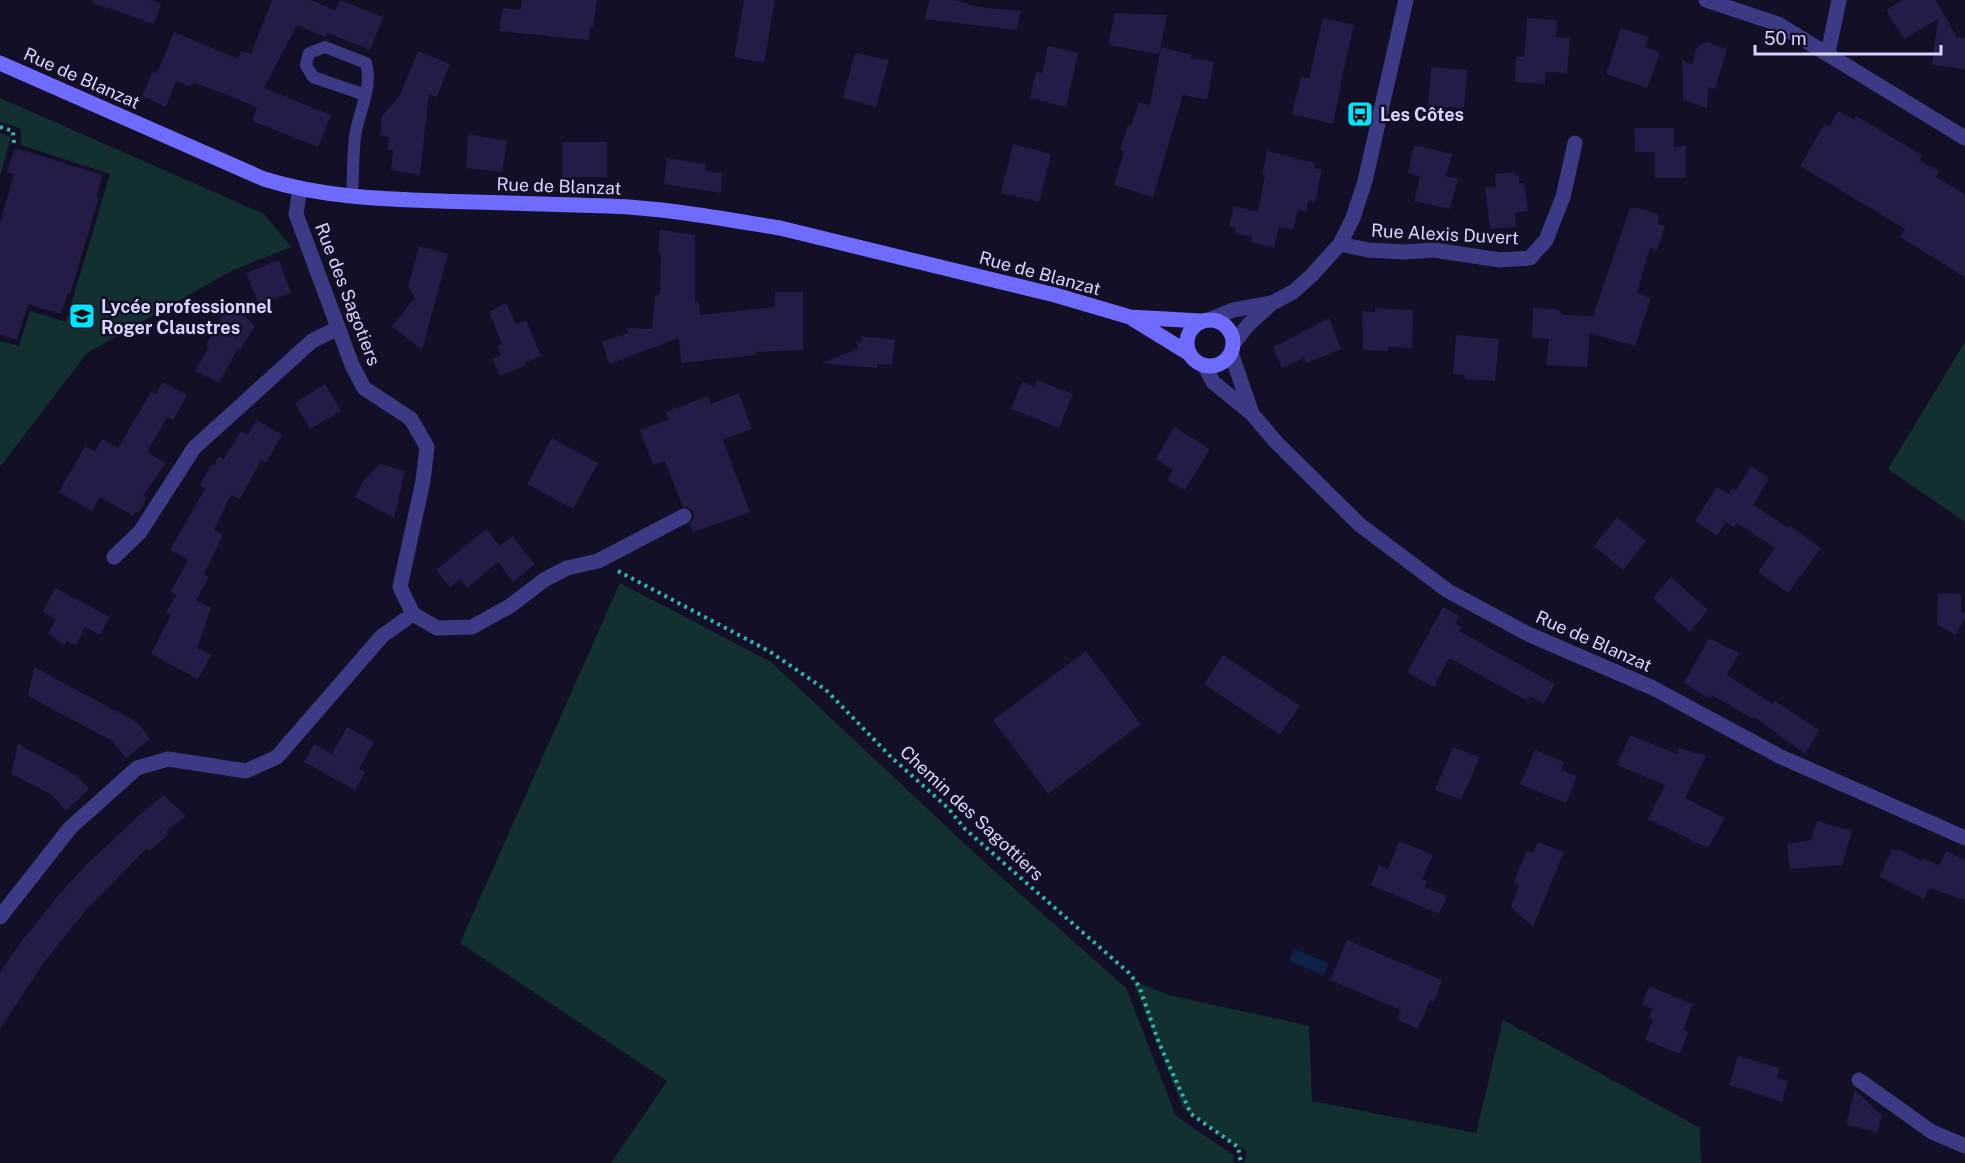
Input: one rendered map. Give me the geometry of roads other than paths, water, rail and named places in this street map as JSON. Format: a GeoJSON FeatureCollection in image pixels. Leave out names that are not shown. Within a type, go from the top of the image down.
{"type":"FeatureCollection","features":[{"type":"Feature","properties":{"kind":"street","name":"Rue Alexis Duvert"},"geometry":{"type":"LineString","coordinates":[[1232,348],[1248,325],[1272,303],[1293,292],[1311,276],[1340,244],[1353,218],[1365,181],[1406,0]]}},
{"type":"Feature","properties":{"kind":"street"},"geometry":{"type":"LineString","coordinates":[[1706,0],[1778,24],[1965,138]]}},
{"type":"Feature","properties":{"kind":"street"},"geometry":{"type":"LineString","coordinates":[[1828,53],[1839,0]]}},
{"type":"Feature","properties":{"kind":"street","name":"Rue de Blanzat"},"geometry":{"type":"LineString","coordinates":[[0,63],[264,179],[300,189],[386,199],[612,206],[742,222],[780,228],[1032,289],[1130,317],[1205,321]]}},
{"type":"Feature","properties":{"kind":"street","name":"Rue Alexis Duvert"},"geometry":{"type":"LineString","coordinates":[[1340,244],[1368,250],[1405,252],[1434,250],[1500,260],[1530,258],[1546,240],[1563,197],[1575,143]]}},
{"type":"Feature","properties":{"kind":"street","name":"Rue des Sagotiers"},"geometry":{"type":"LineString","coordinates":[[300,189],[296,214],[352,365],[364,388],[411,419],[427,447],[423,481],[400,587],[413,614]]}},
{"type":"Feature","properties":{"kind":"street","name":"Rue Alexis Duvert"},"geometry":{"type":"LineString","coordinates":[[1205,321],[1233,310],[1272,303]]}},
{"type":"Feature","properties":{"kind":"street","name":"Rue de Blanzat"},"geometry":{"type":"LineString","coordinates":[[1130,317],[1190,354]]}},
{"type":"Feature","properties":{"kind":"street"},"geometry":{"type":"LineString","coordinates":[[1216,320],[1229,328],[1232,348],[1220,364],[1212,366],[1198,363],[1190,354],[1187,344],[1194,327],[1205,321],[1216,320]]}},
{"type":"Feature","properties":{"kind":"street"},"geometry":{"type":"LineString","coordinates":[[114,557],[140,532],[194,448],[312,341],[338,328]]}},
{"type":"Feature","properties":{"kind":"street","name":"Rue de Blanzat"},"geometry":{"type":"LineString","coordinates":[[1232,348],[1252,414]]}},
{"type":"Feature","properties":{"kind":"street","name":"Rue de Blanzat"},"geometry":{"type":"LineString","coordinates":[[1204,365],[1214,382],[1252,414],[1276,442],[1360,525],[1448,591],[1528,634],[1653,688],[1779,756],[1965,838]]}},
{"type":"Feature","properties":{"kind":"street"},"geometry":{"type":"LineString","coordinates":[[0,917],[70,828],[137,768],[168,759],[246,771],[277,757],[382,636],[413,614],[437,628],[472,627],[510,606],[543,580],[567,568],[598,561],[684,516]]}},
{"type":"Feature","properties":{"kind":"street"},"geometry":{"type":"LineString","coordinates":[[1859,1080],[1932,1132],[1965,1146]]}},
{"type":"Feature","properties":{"kind":"lane"},"geometry":{"type":"LineString","coordinates":[[352,196],[355,135],[365,95],[369,75],[366,63],[325,47],[309,53],[306,65],[313,77],[365,95]]}},
{"type":"Feature","properties":{"kind":"water"},"geometry":{"type":"Polygon","coordinates":[[[1294,949],[1329,963],[1324,975],[1289,961],[1294,949]]]}},
{"type":"Feature","properties":{"kind":"place","name":"Les Côtes"},"geometry":{"type":"Point","coordinates":[1360,114]}},
{"type":"Feature","properties":{"kind":"place","name":"Lycée professionnel Roger Claustres"},"geometry":{"type":"Point","coordinates":[82,316]}}]}
